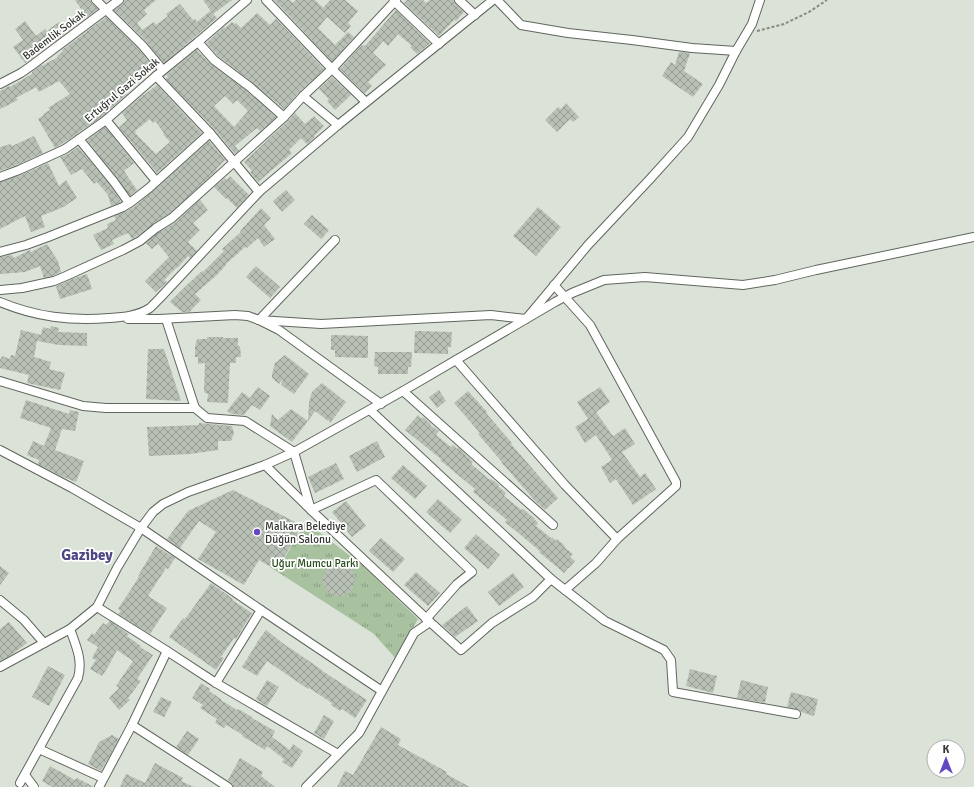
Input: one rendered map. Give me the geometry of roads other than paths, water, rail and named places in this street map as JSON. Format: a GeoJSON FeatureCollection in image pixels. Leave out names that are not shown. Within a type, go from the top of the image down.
{"type":"FeatureCollection","features":[{"type":"Feature","properties":{"kind":"street"},"geometry":{"type":"LineString","coordinates":[[96,0],[142,45],[160,73],[259,192]]}},
{"type":"Feature","properties":{"kind":"street","name":"Bademlik Sokak"},"geometry":{"type":"LineString","coordinates":[[0,84],[31,66],[119,0]]}},
{"type":"Feature","properties":{"kind":"street","name":"Ertuğrul Gazi Sokak"},"geometry":{"type":"LineString","coordinates":[[0,177],[65,150],[106,120],[247,0]]}},
{"type":"Feature","properties":{"kind":"street"},"geometry":{"type":"LineString","coordinates":[[266,0],[366,102]]}},
{"type":"Feature","properties":{"kind":"street"},"geometry":{"type":"LineString","coordinates":[[459,0],[475,14]]}},
{"type":"Feature","properties":{"kind":"street"},"geometry":{"type":"LineString","coordinates":[[0,302],[17,309],[45,316],[89,320],[124,317],[140,313],[150,308],[165,294],[259,192],[366,102],[493,0]]}},
{"type":"Feature","properties":{"kind":"street"},"geometry":{"type":"LineString","coordinates":[[497,0],[521,25],[568,33],[692,48],[736,51]]}},
{"type":"Feature","properties":{"kind":"street"},"geometry":{"type":"LineString","coordinates":[[526,319],[588,245],[688,137],[752,24],[760,0]]}},
{"type":"Feature","properties":{"kind":"street"},"geometry":{"type":"LineString","coordinates":[[0,290],[22,288],[54,281],[71,274],[134,244],[172,218],[284,117],[303,96],[332,69],[395,1],[439,44]]}},
{"type":"Feature","properties":{"kind":"street"},"geometry":{"type":"LineString","coordinates":[[198,42],[214,60],[250,87],[284,117]]}},
{"type":"Feature","properties":{"kind":"street"},"geometry":{"type":"LineString","coordinates":[[303,96],[338,125]]}},
{"type":"Feature","properties":{"kind":"street"},"geometry":{"type":"LineString","coordinates":[[106,120],[156,181]]}},
{"type":"Feature","properties":{"kind":"street"},"geometry":{"type":"LineString","coordinates":[[0,252],[48,237],[129,203],[210,133]]}},
{"type":"Feature","properties":{"kind":"street"},"geometry":{"type":"LineString","coordinates":[[79,139],[129,203]]}},
{"type":"Feature","properties":{"kind":"street"},"geometry":{"type":"LineString","coordinates":[[0,667],[70,629],[96,607],[116,568],[141,528],[153,512],[163,504],[188,492],[265,465],[294,452],[381,404],[572,293],[604,280],[645,277],[742,285],[775,280],[974,237]]}},
{"type":"Feature","properties":{"kind":"street"},"geometry":{"type":"LineString","coordinates":[[259,320],[335,240]]}},
{"type":"Feature","properties":{"kind":"street"},"geometry":{"type":"LineString","coordinates":[[554,285],[590,325],[676,482],[676,486],[617,539],[596,563],[565,590]]}},
{"type":"Feature","properties":{"kind":"street"},"geometry":{"type":"LineString","coordinates":[[107,318],[166,319],[235,315],[248,316],[279,330],[381,404]]}},
{"type":"Feature","properties":{"kind":"street"},"geometry":{"type":"LineString","coordinates":[[259,320],[321,324],[491,316],[526,319]]}},
{"type":"Feature","properties":{"kind":"street"},"geometry":{"type":"LineString","coordinates":[[166,319],[195,408],[207,418],[245,422],[294,452],[311,510]]}},
{"type":"Feature","properties":{"kind":"street"},"geometry":{"type":"LineString","coordinates":[[456,360],[565,485],[617,539]]}},
{"type":"Feature","properties":{"kind":"street"},"geometry":{"type":"LineString","coordinates":[[0,381],[83,406],[106,408],[195,408]]}},
{"type":"Feature","properties":{"kind":"street"},"geometry":{"type":"LineString","coordinates":[[403,391],[553,525]]}},
{"type":"Feature","properties":{"kind":"street"},"geometry":{"type":"LineString","coordinates":[[370,410],[551,579],[605,621],[664,650],[671,660],[673,692],[796,714]]}},
{"type":"Feature","properties":{"kind":"street"},"geometry":{"type":"LineString","coordinates":[[0,450],[72,488],[141,528],[382,691]]}},
{"type":"Feature","properties":{"kind":"street"},"geometry":{"type":"LineString","coordinates":[[265,465],[461,650],[492,624],[533,597],[551,579]]}},
{"type":"Feature","properties":{"kind":"street"},"geometry":{"type":"LineString","coordinates":[[306,787],[359,733],[414,633],[428,620],[457,584],[472,572],[376,480],[311,510]]}},
{"type":"Feature","properties":{"kind":"street"},"geometry":{"type":"LineString","coordinates":[[0,600],[24,620],[44,643]]}},
{"type":"Feature","properties":{"kind":"street"},"geometry":{"type":"LineString","coordinates":[[96,607],[216,682],[338,754]]}},
{"type":"Feature","properties":{"kind":"street"},"geometry":{"type":"LineString","coordinates":[[216,682],[261,610]]}},
{"type":"Feature","properties":{"kind":"street"},"geometry":{"type":"LineString","coordinates":[[20,783],[78,678],[80,662],[70,629]]}},
{"type":"Feature","properties":{"kind":"street"},"geometry":{"type":"LineString","coordinates":[[99,787],[132,725],[167,651]]}},
{"type":"Feature","properties":{"kind":"street"},"geometry":{"type":"LineString","coordinates":[[132,725],[228,787]]}},
{"type":"Feature","properties":{"kind":"street"},"geometry":{"type":"LineString","coordinates":[[39,749],[104,778]]}},
{"type":"Feature","properties":{"kind":"street"},"geometry":{"type":"LineString","coordinates":[[25,775],[34,787]]}},
{"type":"Feature","properties":{"kind":"place","name":"Malkara Belediye Düğün Salonu"},"geometry":{"type":"Point","coordinates":[257,532]}},
{"type":"Feature","properties":{"kind":"district","name":"Gazibey"},"geometry":{"type":"Point","coordinates":[87,555]}},
{"type":"Feature","properties":{"kind":"park label","name":"Uğur Mumcu Parkı"},"geometry":{"type":"Point","coordinates":[315,563]}}]}
